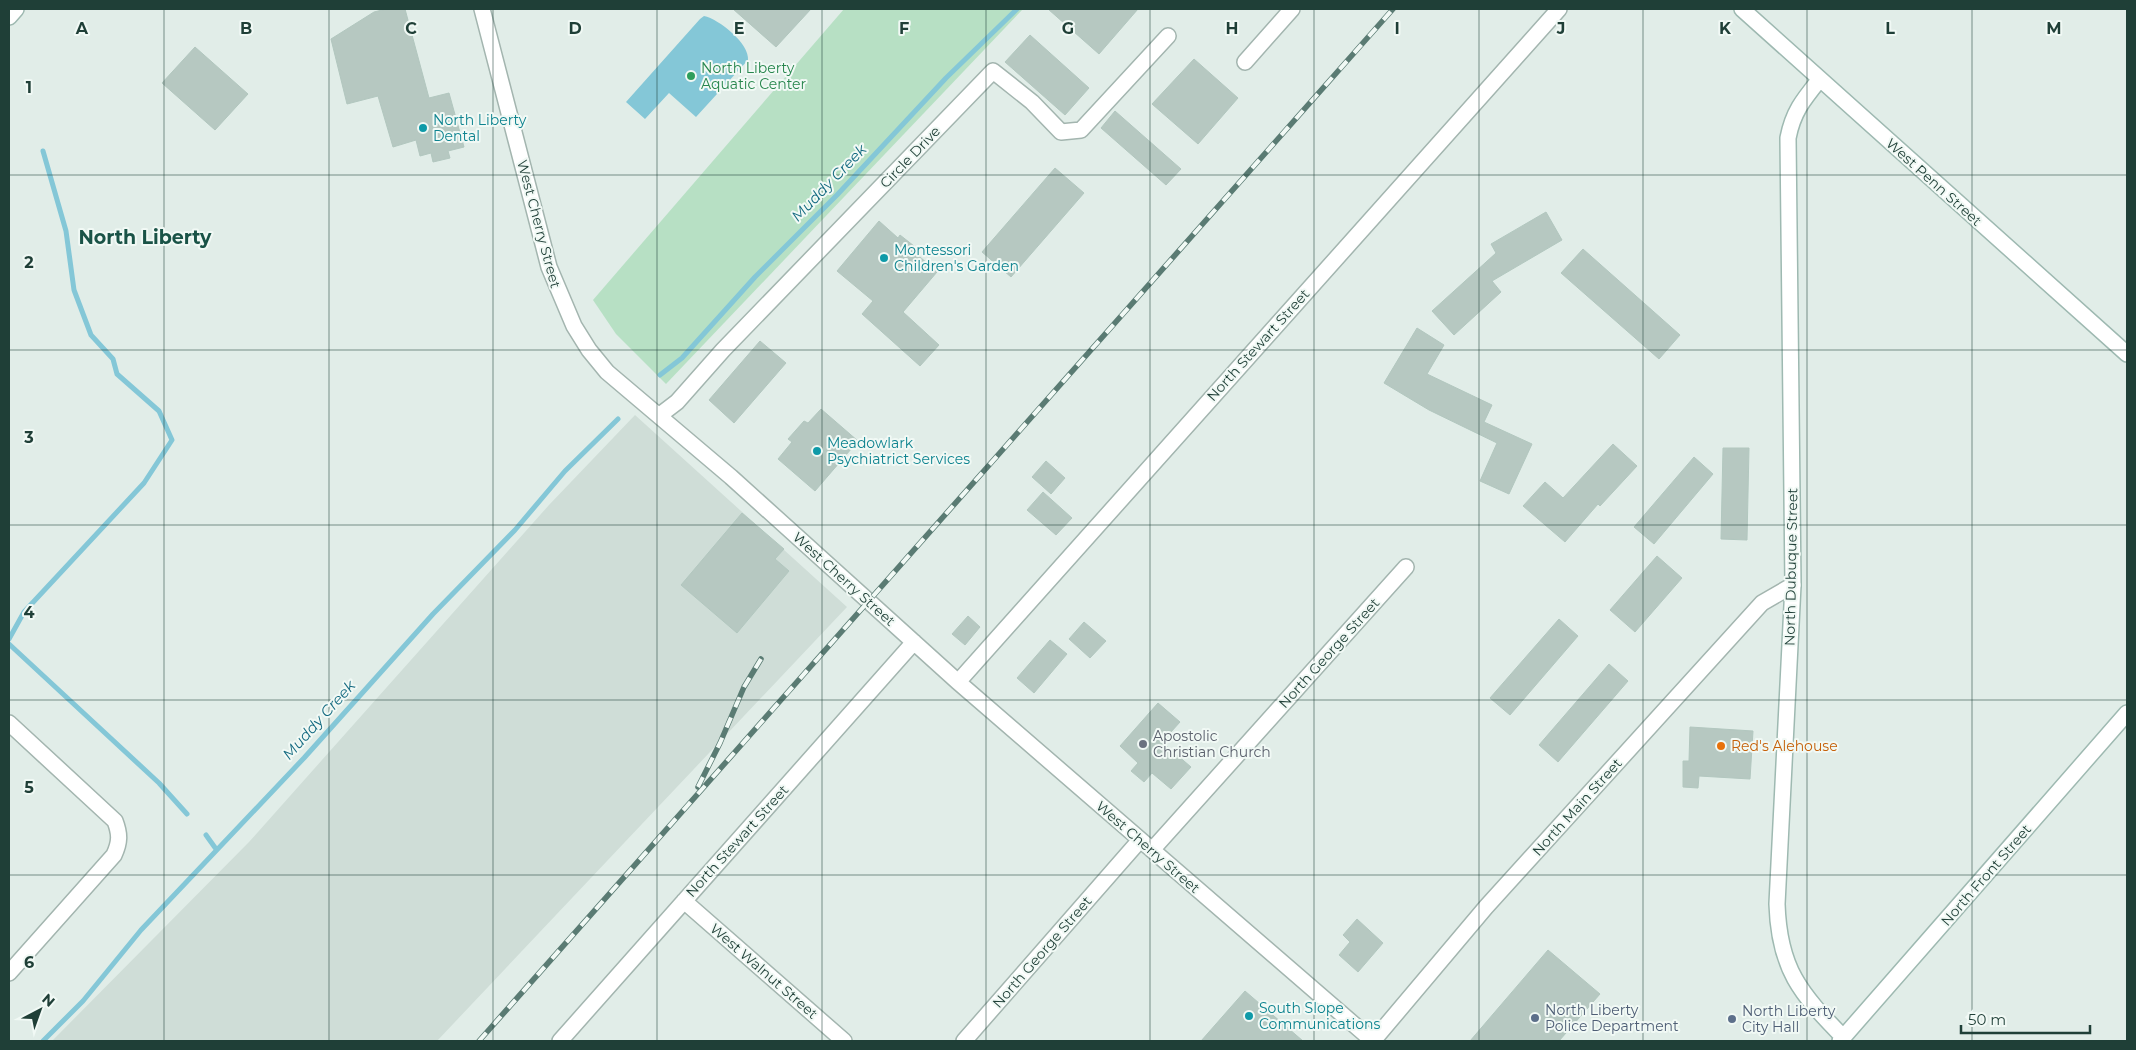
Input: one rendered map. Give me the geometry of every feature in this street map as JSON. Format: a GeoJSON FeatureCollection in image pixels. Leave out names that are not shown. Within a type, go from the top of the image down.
{"type":"FeatureCollection","features":[{"type":"Feature","properties":{"kind":"street"},"geometry":{"type":"LineString","coordinates":[[9,17],[16,9]]}},
{"type":"Feature","properties":{"kind":"street","name":"West Cherry Street"},"geometry":{"type":"LineString","coordinates":[[482,9],[549,267],[560,298],[584,342],[607,372],[660,416],[958,682],[1373,1041]]}},
{"type":"Feature","properties":{"kind":"street"},"geometry":{"type":"LineString","coordinates":[[1245,62],[1292,9]]}},
{"type":"Feature","properties":{"kind":"street","name":"North Stewart Street"},"geometry":{"type":"LineString","coordinates":[[958,682],[1558,9]]}},
{"type":"Feature","properties":{"kind":"street","name":"West Penn Street"},"geometry":{"type":"LineString","coordinates":[[1742,9],[2127,354]]}},
{"type":"Feature","properties":{"kind":"street","name":"Circle Drive"},"geometry":{"type":"LineString","coordinates":[[660,416],[677,402],[723,350],[993,71],[1032,102],[1061,132],[1081,130],[1168,36]]}},
{"type":"Feature","properties":{"kind":"street","name":"North Dubuque Street"},"geometry":{"type":"LineString","coordinates":[[1820,79],[1800,104],[1791,121],[1788,138],[1792,585],[1777,904],[1782,952],[1795,980],[1814,1008],[1842,1039]]}},
{"type":"Feature","properties":{"kind":"street","name":"North George Street"},"geometry":{"type":"LineString","coordinates":[[1152,850],[1406,567]]}},
{"type":"Feature","properties":{"kind":"street","name":"North Main Street"},"geometry":{"type":"LineString","coordinates":[[1373,1041],[1486,906],[1762,603],[1792,585]]}},
{"type":"Feature","properties":{"kind":"street","name":"North Stewart Street"},"geometry":{"type":"LineString","coordinates":[[560,1041],[914,642]]}},
{"type":"Feature","properties":{"kind":"street","name":"North Front Street"},"geometry":{"type":"LineString","coordinates":[[1842,1039],[2127,713]]}},
{"type":"Feature","properties":{"kind":"street"},"geometry":{"type":"LineString","coordinates":[[9,723],[115,821],[119,834],[118,846],[114,855],[9,973]]}},
{"type":"Feature","properties":{"kind":"street","name":"North George Street"},"geometry":{"type":"LineString","coordinates":[[964,1041],[1140,840]]}},
{"type":"Feature","properties":{"kind":"street","name":"West Walnut Street"},"geometry":{"type":"LineString","coordinates":[[684,901],[844,1041]]}},
{"type":"Feature","properties":{"kind":"shaded area"},"geometry":{"type":"Polygon","coordinates":[[[635,415],[847,607],[437,1041],[52,1041],[249,842],[549,505],[635,415]]]}},
{"type":"Feature","properties":{"kind":"green space"},"geometry":{"type":"Polygon","coordinates":[[[844,9],[1023,9],[666,384],[616,334],[593,300],[844,9]]]}},
{"type":"Feature","properties":{"kind":"water","name":"North Liberty Aquatic Center"},"geometry":{"type":"Polygon","coordinates":[[[704,16],[725,27],[739,40],[744,47],[748,60],[696,117],[669,93],[645,119],[626,102],[704,16]]]}},
{"type":"Feature","properties":{"kind":"building"},"geometry":{"type":"Polygon","coordinates":[[[386,9],[405,9],[429,98],[449,93],[464,147],[448,151],[450,158],[433,162],[431,153],[420,156],[416,140],[393,147],[378,96],[347,104],[331,39],[374,12],[386,9]]]}},
{"type":"Feature","properties":{"kind":"building"},"geometry":{"type":"Polygon","coordinates":[[[733,9],[811,9],[776,47],[733,9]]]}},
{"type":"Feature","properties":{"kind":"building"},"geometry":{"type":"Polygon","coordinates":[[[1048,9],[1138,9],[1099,54],[1048,9]]]}},
{"type":"Feature","properties":{"kind":"building"},"geometry":{"type":"Polygon","coordinates":[[[1030,35],[1089,88],[1065,115],[1005,62],[1030,35]]]}},
{"type":"Feature","properties":{"kind":"building"},"geometry":{"type":"Polygon","coordinates":[[[195,47],[248,94],[215,130],[162,83],[195,47]]]}},
{"type":"Feature","properties":{"kind":"building"},"geometry":{"type":"Polygon","coordinates":[[[1194,59],[1238,98],[1198,144],[1152,104],[1194,59]]]}},
{"type":"Feature","properties":{"kind":"building"},"geometry":{"type":"Polygon","coordinates":[[[1115,111],[1181,169],[1166,185],[1101,128],[1115,111]]]}},
{"type":"Feature","properties":{"kind":"building"},"geometry":{"type":"Polygon","coordinates":[[[1055,168],[1084,193],[1011,277],[982,252],[1055,168]]]}},
{"type":"Feature","properties":{"kind":"building"},"geometry":{"type":"Polygon","coordinates":[[[1546,212],[1562,240],[1492,281],[1501,292],[1454,335],[1432,311],[1496,253],[1491,244],[1546,212]]]}},
{"type":"Feature","properties":{"kind":"building"},"geometry":{"type":"Polygon","coordinates":[[[879,221],[898,238],[900,235],[914,246],[911,249],[937,272],[903,312],[939,345],[920,366],[862,314],[873,301],[837,271],[879,221]]]}},
{"type":"Feature","properties":{"kind":"building"},"geometry":{"type":"Polygon","coordinates":[[[1583,249],[1680,335],[1659,359],[1561,273],[1583,249]]]}},
{"type":"Feature","properties":{"kind":"building"},"geometry":{"type":"Polygon","coordinates":[[[1417,328],[1444,345],[1427,374],[1492,405],[1484,422],[1532,444],[1509,494],[1480,481],[1497,443],[1429,410],[1384,383],[1417,328]]]}},
{"type":"Feature","properties":{"kind":"building"},"geometry":{"type":"Polygon","coordinates":[[[760,341],[786,363],[734,423],[709,400],[760,341]]]}},
{"type":"Feature","properties":{"kind":"building","name":"Meadowlark Psychiatrict Services"},"geometry":{"type":"Polygon","coordinates":[[[821,409],[858,441],[815,491],[778,459],[792,442],[788,439],[804,421],[808,423],[821,409]]]}},
{"type":"Feature","properties":{"kind":"building"},"geometry":{"type":"Polygon","coordinates":[[[1613,444],[1637,466],[1600,506],[1598,504],[1565,542],[1523,506],[1545,482],[1563,498],[1613,444]]]}},
{"type":"Feature","properties":{"kind":"building"},"geometry":{"type":"Polygon","coordinates":[[[1723,448],[1749,448],[1747,540],[1721,539],[1723,448]]]}},
{"type":"Feature","properties":{"kind":"building"},"geometry":{"type":"Polygon","coordinates":[[[1694,457],[1713,474],[1654,544],[1634,527],[1694,457]]]}},
{"type":"Feature","properties":{"kind":"building"},"geometry":{"type":"Polygon","coordinates":[[[1046,461],[1065,478],[1051,494],[1032,477],[1046,461]]]}},
{"type":"Feature","properties":{"kind":"building"},"geometry":{"type":"Polygon","coordinates":[[[1043,492],[1072,518],[1056,535],[1027,510],[1043,492]]]}},
{"type":"Feature","properties":{"kind":"building"},"geometry":{"type":"Polygon","coordinates":[[[742,513],[784,549],[775,559],[789,571],[737,633],[681,585],[742,513]]]}},
{"type":"Feature","properties":{"kind":"building"},"geometry":{"type":"Polygon","coordinates":[[[1657,556],[1682,578],[1635,632],[1610,610],[1657,556]]]}},
{"type":"Feature","properties":{"kind":"building"},"geometry":{"type":"Polygon","coordinates":[[[968,616],[980,627],[965,645],[952,634],[968,616]]]}},
{"type":"Feature","properties":{"kind":"building"},"geometry":{"type":"Polygon","coordinates":[[[1559,619],[1578,636],[1510,715],[1490,698],[1559,619]]]}},
{"type":"Feature","properties":{"kind":"building"},"geometry":{"type":"Polygon","coordinates":[[[1084,622],[1106,641],[1090,658],[1069,639],[1084,622]]]}},
{"type":"Feature","properties":{"kind":"building"},"geometry":{"type":"Polygon","coordinates":[[[1050,640],[1067,654],[1034,693],[1017,678],[1050,640]]]}},
{"type":"Feature","properties":{"kind":"building"},"geometry":{"type":"Polygon","coordinates":[[[1609,664],[1628,681],[1558,762],[1539,745],[1609,664]]]}},
{"type":"Feature","properties":{"kind":"building","name":"Apostolic Christian Church"},"geometry":{"type":"Polygon","coordinates":[[[1158,703],[1180,722],[1162,742],[1191,767],[1171,789],[1152,773],[1144,782],[1131,771],[1138,763],[1120,746],[1158,703]]]}},
{"type":"Feature","properties":{"kind":"building","name":"Red's Alehouse"},"geometry":{"type":"Polygon","coordinates":[[[1690,727],[1753,731],[1750,779],[1699,776],[1698,788],[1683,787],[1683,761],[1689,761],[1690,727]]]}},
{"type":"Feature","properties":{"kind":"building"},"geometry":{"type":"Polygon","coordinates":[[[1357,919],[1383,943],[1358,972],[1339,955],[1350,942],[1343,935],[1357,919]]]}},
{"type":"Feature","properties":{"kind":"building","name":"North Liberty Police Department"},"geometry":{"type":"Polygon","coordinates":[[[1548,950],[1600,994],[1559,1041],[1470,1041],[1548,950]]]}},
{"type":"Feature","properties":{"kind":"building","name":"South Slope Communications"},"geometry":{"type":"Polygon","coordinates":[[[1245,991],[1303,1041],[1201,1041],[1245,991]]]}},
{"type":"Feature","properties":{"kind":"waterway","name":"Muddy Creek"},"geometry":{"type":"LineString","coordinates":[[660,375],[682,358],[755,277],[837,195],[946,78],[1017,9]]}},
{"type":"Feature","properties":{"kind":"waterway"},"geometry":{"type":"LineString","coordinates":[[9,639],[24,612],[144,483],[172,440],[159,411],[117,374],[113,359],[91,335],[74,290],[66,231],[43,151]]}},
{"type":"Feature","properties":{"kind":"waterway","name":"Muddy Creek"},"geometry":{"type":"LineString","coordinates":[[43,1041],[83,1001],[141,930],[304,758],[433,614],[515,530],[565,471],[618,419]]}},
{"type":"Feature","properties":{"kind":"waterway"},"geometry":{"type":"LineString","coordinates":[[9,644],[159,783],[187,814]]}},
{"type":"Feature","properties":{"kind":"waterway"},"geometry":{"type":"LineString","coordinates":[[206,835],[216,849]]}},
{"type":"Feature","properties":{"kind":"railway"},"geometry":{"type":"LineString","coordinates":[[479,1041],[1393,9]]}},
{"type":"Feature","properties":{"kind":"railway"},"geometry":{"type":"LineString","coordinates":[[698,787],[720,743],[744,687],[761,659]]}},
{"type":"Feature","properties":{"kind":"place","name":"North Liberty Aquatic Center"},"geometry":{"type":"Point","coordinates":[691,76]}},
{"type":"Feature","properties":{"kind":"place","name":"North Liberty Dental"},"geometry":{"type":"Point","coordinates":[423,128]}},
{"type":"Feature","properties":{"kind":"place","name":"Montessori Children's Garden"},"geometry":{"type":"Point","coordinates":[884,258]}},
{"type":"Feature","properties":{"kind":"place","name":"Meadowlark Psychiatrict Services"},"geometry":{"type":"Point","coordinates":[817,451]}},
{"type":"Feature","properties":{"kind":"place","name":"Apostolic Christian Church"},"geometry":{"type":"Point","coordinates":[1143,744]}},
{"type":"Feature","properties":{"kind":"place","name":"Red's Alehouse"},"geometry":{"type":"Point","coordinates":[1721,746]}},
{"type":"Feature","properties":{"kind":"place","name":"South Slope Communications"},"geometry":{"type":"Point","coordinates":[1249,1016]}},
{"type":"Feature","properties":{"kind":"place","name":"North Liberty Police Department"},"geometry":{"type":"Point","coordinates":[1535,1018]}},
{"type":"Feature","properties":{"kind":"place","name":"North Liberty City Hall"},"geometry":{"type":"Point","coordinates":[1732,1019]}},
{"type":"Feature","properties":{"kind":"district","name":"North Liberty"},"geometry":{"type":"Point","coordinates":[145,237]}}]}
